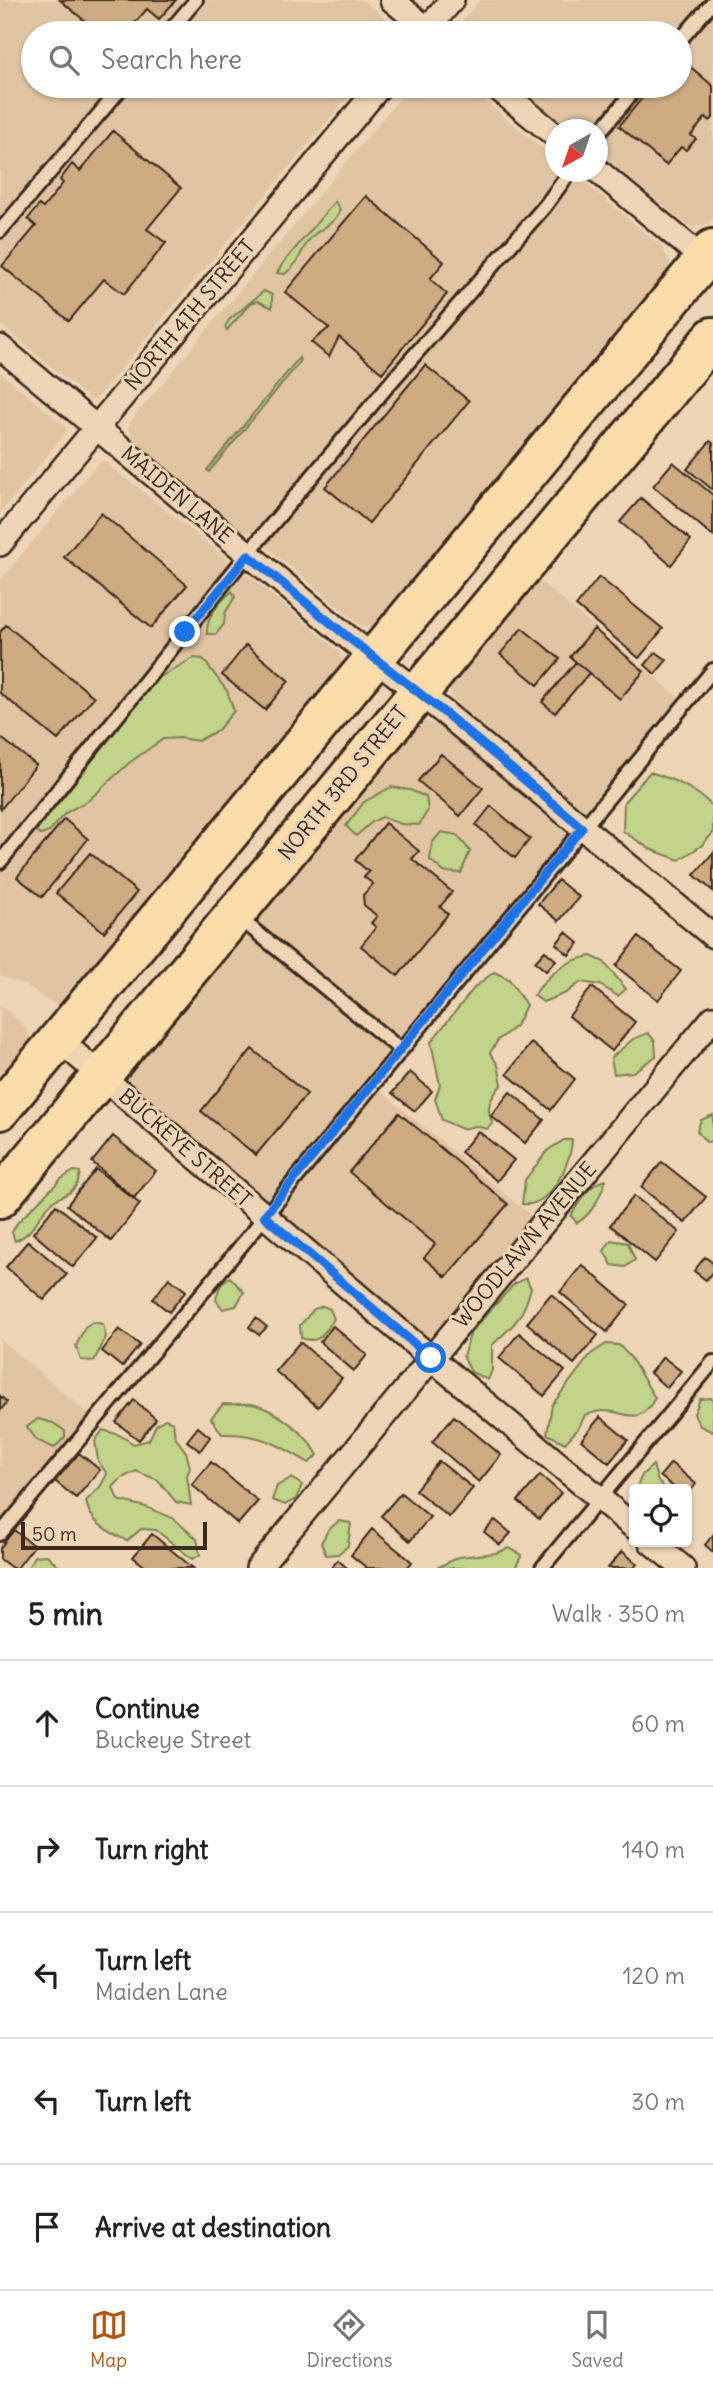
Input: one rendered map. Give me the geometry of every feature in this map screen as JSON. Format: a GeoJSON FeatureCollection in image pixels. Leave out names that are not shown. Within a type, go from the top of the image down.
{"type":"FeatureCollection","features":[{"type":"Feature","properties":{"kind":"highway"},"geometry":{"type":"LineString","coordinates":[[0,1110],[710,258]]}},
{"type":"Feature","properties":{"kind":"highway","name":"NORTH 3RD STREET"},"geometry":{"type":"LineString","coordinates":[[0,1198],[713,337]]}},
{"type":"Feature","properties":{"kind":"street"},"geometry":{"type":"LineString","coordinates":[[392,0],[416,21]]}},
{"type":"Feature","properties":{"kind":"street"},"geometry":{"type":"LineString","coordinates":[[436,21],[452,0]]}},
{"type":"Feature","properties":{"kind":"street","name":"NORTH 4TH STREET"},"geometry":{"type":"LineString","coordinates":[[0,544],[370,98]]}},
{"type":"Feature","properties":{"kind":"street"},"geometry":{"type":"LineString","coordinates":[[509,98],[545,128]]}},
{"type":"Feature","properties":{"kind":"street"},"geometry":{"type":"LineString","coordinates":[[608,179],[710,258]]}},
{"type":"Feature","properties":{"kind":"street","name":"MAIDEN LANE"},"geometry":{"type":"LineString","coordinates":[[0,347],[248,555],[713,936]]}},
{"type":"Feature","properties":{"kind":"street","name":"WOODLAWN AVENUE"},"geometry":{"type":"LineString","coordinates":[[258,1568],[713,1018]]}},
{"type":"Feature","properties":{"kind":"street","name":"BUCKEYE STREET"},"geometry":{"type":"LineString","coordinates":[[58,1039],[431,1358],[629,1523]]}},
{"type":"Feature","properties":{"kind":"street"},"geometry":{"type":"LineString","coordinates":[[658,1547],[683,1568]]}},
{"type":"Feature","properties":{"kind":"lane"},"geometry":{"type":"LineString","coordinates":[[178,21],[196,0]]}},
{"type":"Feature","properties":{"kind":"lane"},"geometry":{"type":"LineString","coordinates":[[692,26],[713,2]]}},
{"type":"Feature","properties":{"kind":"lane"},"geometry":{"type":"LineString","coordinates":[[0,231],[113,98]]}},
{"type":"Feature","properties":{"kind":"lane"},"geometry":{"type":"LineString","coordinates":[[608,121],[628,98]]}},
{"type":"Feature","properties":{"kind":"lane"},"geometry":{"type":"LineString","coordinates":[[0,862],[258,541],[563,182]]}},
{"type":"Feature","properties":{"kind":"lane"},"geometry":{"type":"LineString","coordinates":[[0,1534],[208,1286],[713,670]]}},
{"type":"Feature","properties":{"kind":"lane"},"geometry":{"type":"LineString","coordinates":[[235,914],[401,1050]]}},
{"type":"Feature","properties":{"kind":"lane"},"geometry":{"type":"LineString","coordinates":[[542,1568],[713,1362]]}},
{"type":"Feature","properties":{"kind":"shaded area"},"geometry":{"type":"Polygon","coordinates":[[[0,0],[186,0],[168,21],[21,21],[21,98],[105,98],[0,223],[0,0]]]}},
{"type":"Feature","properties":{"kind":"shaded area"},"geometry":{"type":"Polygon","coordinates":[[[204,0],[363,0],[388,21],[186,21],[204,0]]]}},
{"type":"Feature","properties":{"kind":"shaded area"},"geometry":{"type":"Polygon","coordinates":[[[480,0],[709,0],[690,21],[462,21],[480,0]]]}},
{"type":"Feature","properties":{"kind":"shaded area"},"geometry":{"type":"Polygon","coordinates":[[[713,9],[713,218],[709,223],[694,228],[684,223],[608,160],[608,130],[634,98],[692,98],[692,33],[713,9]]]}},
{"type":"Feature","properties":{"kind":"shaded area"},"geometry":{"type":"Polygon","coordinates":[[[122,98],[347,98],[95,400],[91,400],[0,324],[0,243],[122,98]]]}},
{"type":"Feature","properties":{"kind":"shaded area"},"geometry":{"type":"Polygon","coordinates":[[[400,98],[481,98],[545,151],[545,182],[556,182],[539,206],[254,532],[245,533],[137,444],[128,428],[131,421],[400,98]]]}},
{"type":"Feature","properties":{"kind":"shaded area"},"geometry":{"type":"Polygon","coordinates":[[[532,98],[622,98],[605,119],[558,119],[532,98]]]}},
{"type":"Feature","properties":{"kind":"shaded area"},"geometry":{"type":"Polygon","coordinates":[[[572,182],[585,182],[662,247],[670,262],[666,277],[377,625],[360,625],[267,547],[267,538],[572,182]]]}},
{"type":"Feature","properties":{"kind":"shaded area"},"geometry":{"type":"Polygon","coordinates":[[[0,372],[65,426],[67,431],[0,514],[0,372]]]}},
{"type":"Feature","properties":{"kind":"shaded area"},"geometry":{"type":"Polygon","coordinates":[[[103,460],[226,558],[228,570],[0,853],[0,581],[103,460]]]}},
{"type":"Feature","properties":{"kind":"shaded area"},"geometry":{"type":"Polygon","coordinates":[[[241,575],[249,576],[338,650],[342,660],[341,667],[63,1005],[55,1005],[27,986],[0,976],[0,871],[190,634],[241,575]]]}},
{"type":"Feature","properties":{"kind":"shaded area"},"geometry":{"type":"Polygon","coordinates":[[[537,579],[682,700],[593,805],[583,811],[577,809],[472,721],[453,698],[450,690],[451,684],[537,579]]]}},
{"type":"Feature","properties":{"kind":"shaded area"},"geometry":{"type":"Polygon","coordinates":[[[427,722],[438,725],[565,830],[566,842],[275,1195],[266,1199],[260,1197],[128,1084],[128,1073],[415,726],[427,722]]]}},
{"type":"Feature","properties":{"kind":"shaded area"},"geometry":{"type":"Polygon","coordinates":[[[0,1006],[23,1024],[30,1036],[29,1044],[0,1080],[0,1006]]]}},
{"type":"Feature","properties":{"kind":"shaded area"},"geometry":{"type":"Polygon","coordinates":[[[377,1088],[535,1219],[438,1334],[431,1338],[424,1337],[288,1224],[277,1209],[377,1088]]]}},
{"type":"Feature","properties":{"kind":"shaded area"},"geometry":{"type":"Polygon","coordinates":[[[0,1339],[90,1415],[89,1420],[0,1526],[0,1339]]]}},
{"type":"Feature","properties":{"kind":"green space"},"geometry":{"type":"Polygon","coordinates":[[[335,201],[340,210],[335,219],[308,241],[291,269],[285,274],[277,273],[283,263],[335,201]]]}},
{"type":"Feature","properties":{"kind":"green space"},"geometry":{"type":"Polygon","coordinates":[[[264,291],[272,295],[272,308],[258,301],[251,303],[227,330],[225,327],[229,320],[264,291]]]}},
{"type":"Feature","properties":{"kind":"green space"},"geometry":{"type":"Polygon","coordinates":[[[299,358],[300,362],[209,472],[207,470],[299,358]]]}},
{"type":"Feature","properties":{"kind":"green space"},"geometry":{"type":"Polygon","coordinates":[[[232,591],[235,597],[225,613],[224,624],[216,634],[207,634],[211,616],[232,591]]]}},
{"type":"Feature","properties":{"kind":"green space"},"geometry":{"type":"Polygon","coordinates":[[[194,658],[203,659],[227,691],[234,711],[218,730],[198,741],[163,739],[129,763],[89,800],[65,813],[49,832],[41,835],[36,831],[158,678],[194,658]]]}},
{"type":"Feature","properties":{"kind":"green space"},"geometry":{"type":"Polygon","coordinates":[[[650,772],[684,785],[713,807],[713,833],[701,846],[679,860],[650,849],[623,831],[624,802],[650,772]]]}},
{"type":"Feature","properties":{"kind":"green space"},"geometry":{"type":"Polygon","coordinates":[[[391,787],[410,790],[426,797],[428,810],[419,825],[401,824],[382,817],[356,836],[346,826],[364,802],[391,787]]]}},
{"type":"Feature","properties":{"kind":"green space"},"geometry":{"type":"Polygon","coordinates":[[[441,832],[457,835],[470,851],[461,873],[444,872],[430,860],[432,843],[441,832]]]}},
{"type":"Feature","properties":{"kind":"green space"},"geometry":{"type":"Polygon","coordinates":[[[591,956],[604,962],[626,989],[618,996],[600,985],[581,982],[566,993],[543,1002],[534,995],[558,969],[591,956]]]}},
{"type":"Feature","properties":{"kind":"green space"},"geometry":{"type":"Polygon","coordinates":[[[494,972],[509,979],[526,1005],[516,1026],[498,1040],[490,1053],[498,1065],[502,1084],[489,1107],[493,1123],[487,1129],[475,1126],[462,1129],[442,1120],[435,1099],[440,1085],[431,1042],[475,987],[494,972]]]}},
{"type":"Feature","properties":{"kind":"green space"},"geometry":{"type":"Polygon","coordinates":[[[648,1033],[655,1041],[656,1056],[633,1072],[614,1074],[611,1058],[633,1039],[648,1033]]]}},
{"type":"Feature","properties":{"kind":"green space"},"geometry":{"type":"Polygon","coordinates":[[[713,1115],[713,1141],[706,1142],[697,1131],[701,1120],[713,1115]]]}},
{"type":"Feature","properties":{"kind":"green space"},"geometry":{"type":"Polygon","coordinates":[[[564,1140],[572,1140],[571,1150],[557,1182],[541,1199],[522,1204],[525,1180],[548,1150],[564,1140]]]}},
{"type":"Feature","properties":{"kind":"green space"},"geometry":{"type":"Polygon","coordinates":[[[74,1171],[80,1172],[75,1187],[49,1205],[28,1233],[15,1241],[12,1232],[17,1223],[61,1179],[74,1171]]]}},
{"type":"Feature","properties":{"kind":"green space"},"geometry":{"type":"Polygon","coordinates":[[[606,1180],[595,1204],[577,1223],[571,1216],[581,1199],[594,1185],[606,1180]]]}},
{"type":"Feature","properties":{"kind":"green space"},"geometry":{"type":"Polygon","coordinates":[[[611,1240],[628,1243],[635,1260],[625,1267],[612,1265],[604,1251],[611,1240]]]}},
{"type":"Feature","properties":{"kind":"green space"},"geometry":{"type":"Polygon","coordinates":[[[230,1277],[244,1292],[236,1306],[223,1309],[216,1300],[222,1284],[230,1277]]]}},
{"type":"Feature","properties":{"kind":"green space"},"geometry":{"type":"Polygon","coordinates":[[[526,1278],[531,1288],[525,1307],[517,1320],[492,1345],[492,1370],[488,1380],[471,1372],[463,1356],[471,1332],[514,1284],[526,1278]]]}},
{"type":"Feature","properties":{"kind":"green space"},"geometry":{"type":"Polygon","coordinates":[[[323,1306],[330,1309],[334,1319],[317,1339],[301,1338],[300,1325],[314,1309],[323,1306]]]}},
{"type":"Feature","properties":{"kind":"green space"},"geometry":{"type":"Polygon","coordinates":[[[93,1322],[103,1324],[106,1337],[94,1361],[81,1360],[76,1346],[85,1327],[93,1322]]]}},
{"type":"Feature","properties":{"kind":"green space"},"geometry":{"type":"Polygon","coordinates":[[[606,1344],[619,1345],[631,1358],[655,1398],[643,1413],[637,1415],[602,1411],[585,1415],[578,1429],[565,1443],[547,1434],[552,1405],[591,1354],[606,1344]]]}},
{"type":"Feature","properties":{"kind":"green space"},"geometry":{"type":"Polygon","coordinates":[[[711,1398],[713,1432],[700,1426],[694,1414],[700,1399],[711,1398]]]}},
{"type":"Feature","properties":{"kind":"green space"},"geometry":{"type":"Polygon","coordinates":[[[223,1404],[252,1404],[271,1411],[298,1431],[318,1455],[309,1463],[268,1441],[247,1435],[222,1434],[211,1418],[223,1404]]]}},
{"type":"Feature","properties":{"kind":"green space"},"geometry":{"type":"Polygon","coordinates":[[[38,1419],[53,1423],[65,1431],[65,1437],[54,1448],[37,1440],[27,1427],[38,1419]]]}},
{"type":"Feature","properties":{"kind":"green space"},"geometry":{"type":"Polygon","coordinates":[[[165,1419],[173,1422],[175,1437],[186,1452],[190,1467],[187,1476],[191,1505],[176,1502],[158,1480],[136,1471],[122,1478],[113,1487],[118,1500],[173,1518],[197,1539],[200,1555],[192,1559],[156,1530],[141,1529],[127,1541],[113,1534],[91,1516],[86,1501],[100,1487],[107,1474],[98,1461],[95,1441],[103,1430],[134,1444],[149,1440],[156,1425],[165,1419]]]}},
{"type":"Feature","properties":{"kind":"green space"},"geometry":{"type":"Polygon","coordinates":[[[653,1465],[661,1484],[638,1484],[642,1475],[653,1465]]]}},
{"type":"Feature","properties":{"kind":"green space"},"geometry":{"type":"Polygon","coordinates":[[[291,1478],[302,1485],[296,1499],[285,1505],[272,1500],[277,1486],[291,1478]]]}},
{"type":"Feature","properties":{"kind":"green space"},"geometry":{"type":"Polygon","coordinates":[[[339,1521],[351,1523],[348,1546],[338,1554],[326,1555],[321,1543],[328,1530],[339,1521]]]}},
{"type":"Feature","properties":{"kind":"green space"},"geometry":{"type":"Polygon","coordinates":[[[509,1548],[522,1555],[515,1568],[437,1568],[458,1557],[496,1553],[509,1548]]]}},
{"type":"Feature","properties":{"kind":"green space"},"geometry":{"type":"Polygon","coordinates":[[[47,1555],[60,1568],[28,1568],[34,1556],[47,1555]]]}},
{"type":"Feature","properties":{"kind":"building"},"geometry":{"type":"Polygon","coordinates":[[[60,0],[176,0],[159,19],[147,9],[137,21],[85,21],[60,0]]]}},
{"type":"Feature","properties":{"kind":"building"},"geometry":{"type":"Polygon","coordinates":[[[692,68],[713,86],[713,118],[710,121],[706,117],[691,135],[696,139],[686,150],[681,147],[666,165],[619,126],[642,98],[692,98],[692,68]]]}},
{"type":"Feature","properties":{"kind":"building"},"geometry":{"type":"Polygon","coordinates":[[[113,131],[181,188],[147,229],[166,243],[124,294],[104,279],[69,321],[2,266],[36,226],[28,219],[39,205],[43,208],[63,183],[60,180],[72,164],[80,171],[113,131]]]}},
{"type":"Feature","properties":{"kind":"building"},"geometry":{"type":"Polygon","coordinates":[[[366,196],[444,262],[430,279],[447,294],[382,373],[339,337],[329,357],[311,342],[329,328],[285,292],[366,196]]]}},
{"type":"Feature","properties":{"kind":"building"},"geometry":{"type":"Polygon","coordinates":[[[425,365],[469,401],[369,523],[325,487],[425,365]]]}},
{"type":"Feature","properties":{"kind":"building"},"geometry":{"type":"Polygon","coordinates":[[[710,441],[713,443],[713,490],[687,469],[710,441]]]}},
{"type":"Feature","properties":{"kind":"building"},"geometry":{"type":"Polygon","coordinates":[[[673,462],[713,495],[713,536],[653,486],[673,462]]]}},
{"type":"Feature","properties":{"kind":"building"},"geometry":{"type":"Polygon","coordinates":[[[641,498],[691,540],[671,565],[620,522],[641,498]]]}},
{"type":"Feature","properties":{"kind":"building"},"geometry":{"type":"Polygon","coordinates":[[[101,513],[187,585],[151,628],[64,557],[101,513]]]}},
{"type":"Feature","properties":{"kind":"building"},"geometry":{"type":"Polygon","coordinates":[[[599,577],[663,629],[639,658],[576,606],[599,577]]]}},
{"type":"Feature","properties":{"kind":"building"},"geometry":{"type":"Polygon","coordinates":[[[6,625],[94,697],[58,740],[0,693],[0,632],[6,625]]]}},
{"type":"Feature","properties":{"kind":"building"},"geometry":{"type":"Polygon","coordinates":[[[522,628],[560,659],[538,685],[500,654],[522,628]]]}},
{"type":"Feature","properties":{"kind":"building"},"geometry":{"type":"Polygon","coordinates":[[[594,629],[644,671],[620,699],[570,657],[594,629]]]}},
{"type":"Feature","properties":{"kind":"building"},"geometry":{"type":"Polygon","coordinates":[[[246,645],[289,681],[265,710],[222,675],[246,645]]]}},
{"type":"Feature","properties":{"kind":"building"},"geometry":{"type":"Polygon","coordinates":[[[656,652],[667,660],[655,674],[645,665],[656,652]]]}},
{"type":"Feature","properties":{"kind":"building"},"geometry":{"type":"Polygon","coordinates":[[[576,662],[589,673],[555,713],[542,702],[576,662]]]}},
{"type":"Feature","properties":{"kind":"building"},"geometry":{"type":"Polygon","coordinates":[[[0,737],[36,765],[1,809],[0,808],[0,737]]]}},
{"type":"Feature","properties":{"kind":"building"},"geometry":{"type":"Polygon","coordinates":[[[441,754],[483,788],[460,816],[418,781],[441,754]]]}},
{"type":"Feature","properties":{"kind":"building"},"geometry":{"type":"Polygon","coordinates":[[[491,806],[530,839],[515,858],[476,825],[491,806]]]}},
{"type":"Feature","properties":{"kind":"building"},"geometry":{"type":"Polygon","coordinates":[[[64,819],[88,839],[42,897],[17,877],[64,819]]]}},
{"type":"Feature","properties":{"kind":"building"},"geometry":{"type":"Polygon","coordinates":[[[385,823],[419,851],[412,859],[452,892],[440,907],[448,914],[398,976],[361,946],[376,927],[371,923],[377,916],[364,905],[363,895],[373,884],[364,877],[369,872],[355,860],[385,823]]]}},
{"type":"Feature","properties":{"kind":"building"},"geometry":{"type":"Polygon","coordinates":[[[90,853],[137,892],[104,932],[56,893],[90,853]]]}},
{"type":"Feature","properties":{"kind":"building"},"geometry":{"type":"Polygon","coordinates":[[[713,853],[713,891],[694,875],[713,853]]]}},
{"type":"Feature","properties":{"kind":"building"},"geometry":{"type":"Polygon","coordinates":[[[558,880],[579,897],[559,921],[538,904],[558,880]]]}},
{"type":"Feature","properties":{"kind":"building"},"geometry":{"type":"Polygon","coordinates":[[[566,932],[579,943],[569,955],[556,944],[566,932]]]}},
{"type":"Feature","properties":{"kind":"building"},"geometry":{"type":"Polygon","coordinates":[[[638,937],[681,971],[658,1000],[616,966],[638,937]]]}},
{"type":"Feature","properties":{"kind":"building"},"geometry":{"type":"Polygon","coordinates":[[[545,951],[556,960],[546,971],[535,962],[545,951]]]}},
{"type":"Feature","properties":{"kind":"building"},"geometry":{"type":"Polygon","coordinates":[[[592,987],[635,1022],[612,1051],[569,1016],[592,987]]]}},
{"type":"Feature","properties":{"kind":"building"},"geometry":{"type":"Polygon","coordinates":[[[531,1043],[575,1079],[551,1110],[507,1074],[531,1043]]]}},
{"type":"Feature","properties":{"kind":"building"},"geometry":{"type":"Polygon","coordinates":[[[252,1049],[307,1094],[256,1155],[201,1111],[252,1049]]]}},
{"type":"Feature","properties":{"kind":"building"},"geometry":{"type":"Polygon","coordinates":[[[410,1072],[432,1091],[415,1111],[392,1093],[410,1072]]]}},
{"type":"Feature","properties":{"kind":"building"},"geometry":{"type":"Polygon","coordinates":[[[510,1092],[544,1120],[525,1143],[491,1116],[510,1092]]]}},
{"type":"Feature","properties":{"kind":"building"},"geometry":{"type":"Polygon","coordinates":[[[399,1113],[508,1204],[446,1277],[424,1258],[435,1244],[349,1172],[399,1113]]]}},
{"type":"Feature","properties":{"kind":"building"},"geometry":{"type":"Polygon","coordinates":[[[478,1131],[514,1160],[497,1181],[461,1152],[478,1131]]]}},
{"type":"Feature","properties":{"kind":"building"},"geometry":{"type":"Polygon","coordinates":[[[113,1136],[156,1171],[134,1198],[92,1162],[113,1136]]]}},
{"type":"Feature","properties":{"kind":"building"},"geometry":{"type":"Polygon","coordinates":[[[662,1162],[706,1197],[685,1223],[641,1187],[662,1162]]]}},
{"type":"Feature","properties":{"kind":"building"},"geometry":{"type":"Polygon","coordinates":[[[96,1169],[140,1204],[111,1241],[67,1205],[96,1169]]]}},
{"type":"Feature","properties":{"kind":"building"},"geometry":{"type":"Polygon","coordinates":[[[634,1196],[679,1232],[655,1262],[610,1225],[634,1196]]]}},
{"type":"Feature","properties":{"kind":"building"},"geometry":{"type":"Polygon","coordinates":[[[56,1205],[97,1238],[73,1267],[33,1233],[56,1205]]]}},
{"type":"Feature","properties":{"kind":"building"},"geometry":{"type":"Polygon","coordinates":[[[28,1241],[67,1274],[44,1300],[6,1267],[28,1241]]]}},
{"type":"Feature","properties":{"kind":"building"},"geometry":{"type":"Polygon","coordinates":[[[705,1257],[713,1263],[713,1271],[706,1280],[694,1271],[705,1257]]]}},
{"type":"Feature","properties":{"kind":"building"},"geometry":{"type":"Polygon","coordinates":[[[582,1265],[629,1305],[607,1332],[560,1292],[582,1265]]]}},
{"type":"Feature","properties":{"kind":"building"},"geometry":{"type":"Polygon","coordinates":[[[169,1278],[186,1291],[169,1312],[153,1299],[169,1278]]]}},
{"type":"Feature","properties":{"kind":"building"},"geometry":{"type":"Polygon","coordinates":[[[551,1294],[598,1335],[574,1364],[527,1323],[551,1294]]]}},
{"type":"Feature","properties":{"kind":"building"},"geometry":{"type":"Polygon","coordinates":[[[256,1318],[267,1327],[259,1335],[249,1327],[256,1318]]]}},
{"type":"Feature","properties":{"kind":"building"},"geometry":{"type":"Polygon","coordinates":[[[333,1326],[367,1355],[354,1371],[320,1342],[333,1326]]]}},
{"type":"Feature","properties":{"kind":"building"},"geometry":{"type":"Polygon","coordinates":[[[119,1329],[140,1345],[122,1367],[102,1351],[119,1329]]]}},
{"type":"Feature","properties":{"kind":"building"},"geometry":{"type":"Polygon","coordinates":[[[519,1333],[565,1371],[544,1396],[499,1358],[519,1333]]]}},
{"type":"Feature","properties":{"kind":"building"},"geometry":{"type":"Polygon","coordinates":[[[300,1342],[342,1378],[318,1407],[275,1371],[300,1342]]]}},
{"type":"Feature","properties":{"kind":"building"},"geometry":{"type":"Polygon","coordinates":[[[663,1357],[681,1371],[667,1388],[650,1373],[663,1357]]]}},
{"type":"Feature","properties":{"kind":"building"},"geometry":{"type":"Polygon","coordinates":[[[0,1396],[7,1402],[0,1411],[0,1396]]]}},
{"type":"Feature","properties":{"kind":"building"},"geometry":{"type":"Polygon","coordinates":[[[134,1400],[156,1419],[139,1440],[116,1422],[134,1400]]]}},
{"type":"Feature","properties":{"kind":"building"},"geometry":{"type":"Polygon","coordinates":[[[454,1416],[501,1455],[479,1482],[432,1442],[454,1416]]]}},
{"type":"Feature","properties":{"kind":"building"},"geometry":{"type":"Polygon","coordinates":[[[600,1417],[628,1440],[609,1463],[581,1440],[600,1417]]]}},
{"type":"Feature","properties":{"kind":"building"},"geometry":{"type":"Polygon","coordinates":[[[198,1427],[210,1437],[200,1451],[187,1441],[198,1427]]]}},
{"type":"Feature","properties":{"kind":"building"},"geometry":{"type":"Polygon","coordinates":[[[79,1453],[100,1470],[76,1498],[55,1481],[79,1453]]]}},
{"type":"Feature","properties":{"kind":"building"},"geometry":{"type":"Polygon","coordinates":[[[439,1461],[473,1488],[449,1517],[415,1490],[439,1461]]]}},
{"type":"Feature","properties":{"kind":"building"},"geometry":{"type":"Polygon","coordinates":[[[211,1462],[258,1501],[238,1524],[192,1485],[211,1462]]]}},
{"type":"Feature","properties":{"kind":"building"},"geometry":{"type":"Polygon","coordinates":[[[671,1463],[696,1484],[692,1489],[692,1484],[670,1484],[660,1476],[671,1463]]]}},
{"type":"Feature","properties":{"kind":"building"},"geometry":{"type":"Polygon","coordinates":[[[540,1475],[561,1493],[539,1519],[518,1501],[540,1475]]]}},
{"type":"Feature","properties":{"kind":"building"},"geometry":{"type":"Polygon","coordinates":[[[401,1493],[430,1517],[410,1541],[381,1516],[401,1493]]]}},
{"type":"Feature","properties":{"kind":"building"},"geometry":{"type":"Polygon","coordinates":[[[495,1520],[511,1533],[500,1545],[484,1532],[495,1520]]]}},
{"type":"Feature","properties":{"kind":"building"},"geometry":{"type":"Polygon","coordinates":[[[372,1529],[412,1562],[407,1568],[367,1568],[351,1555],[372,1529]]]}},
{"type":"Feature","properties":{"kind":"building"},"geometry":{"type":"Polygon","coordinates":[[[14,1530],[34,1546],[17,1568],[12,1568],[0,1559],[0,1548],[14,1530]]]}},
{"type":"Feature","properties":{"kind":"building"},"geometry":{"type":"Polygon","coordinates":[[[152,1534],[193,1568],[147,1568],[133,1557],[152,1534]]]}},
{"type":"Feature","properties":{"kind":"building"},"geometry":{"type":"Polygon","coordinates":[[[713,1535],[713,1552],[705,1545],[713,1535]]]}},
{"type":"Feature","properties":{"kind":"building"},"geometry":{"type":"Polygon","coordinates":[[[622,1551],[637,1564],[634,1568],[608,1568],[622,1551]]]}},
{"type":"Feature","properties":{"kind":"building"},"geometry":{"type":"Polygon","coordinates":[[[338,1560],[347,1568],[331,1568],[338,1560]]]}},
{"type":"Feature","properties":{"kind":"route"},"geometry":{"type":"LineString","coordinates":[[185,632],[248,555],[446,714],[582,828],[264,1216],[431,1358]]}}]}
